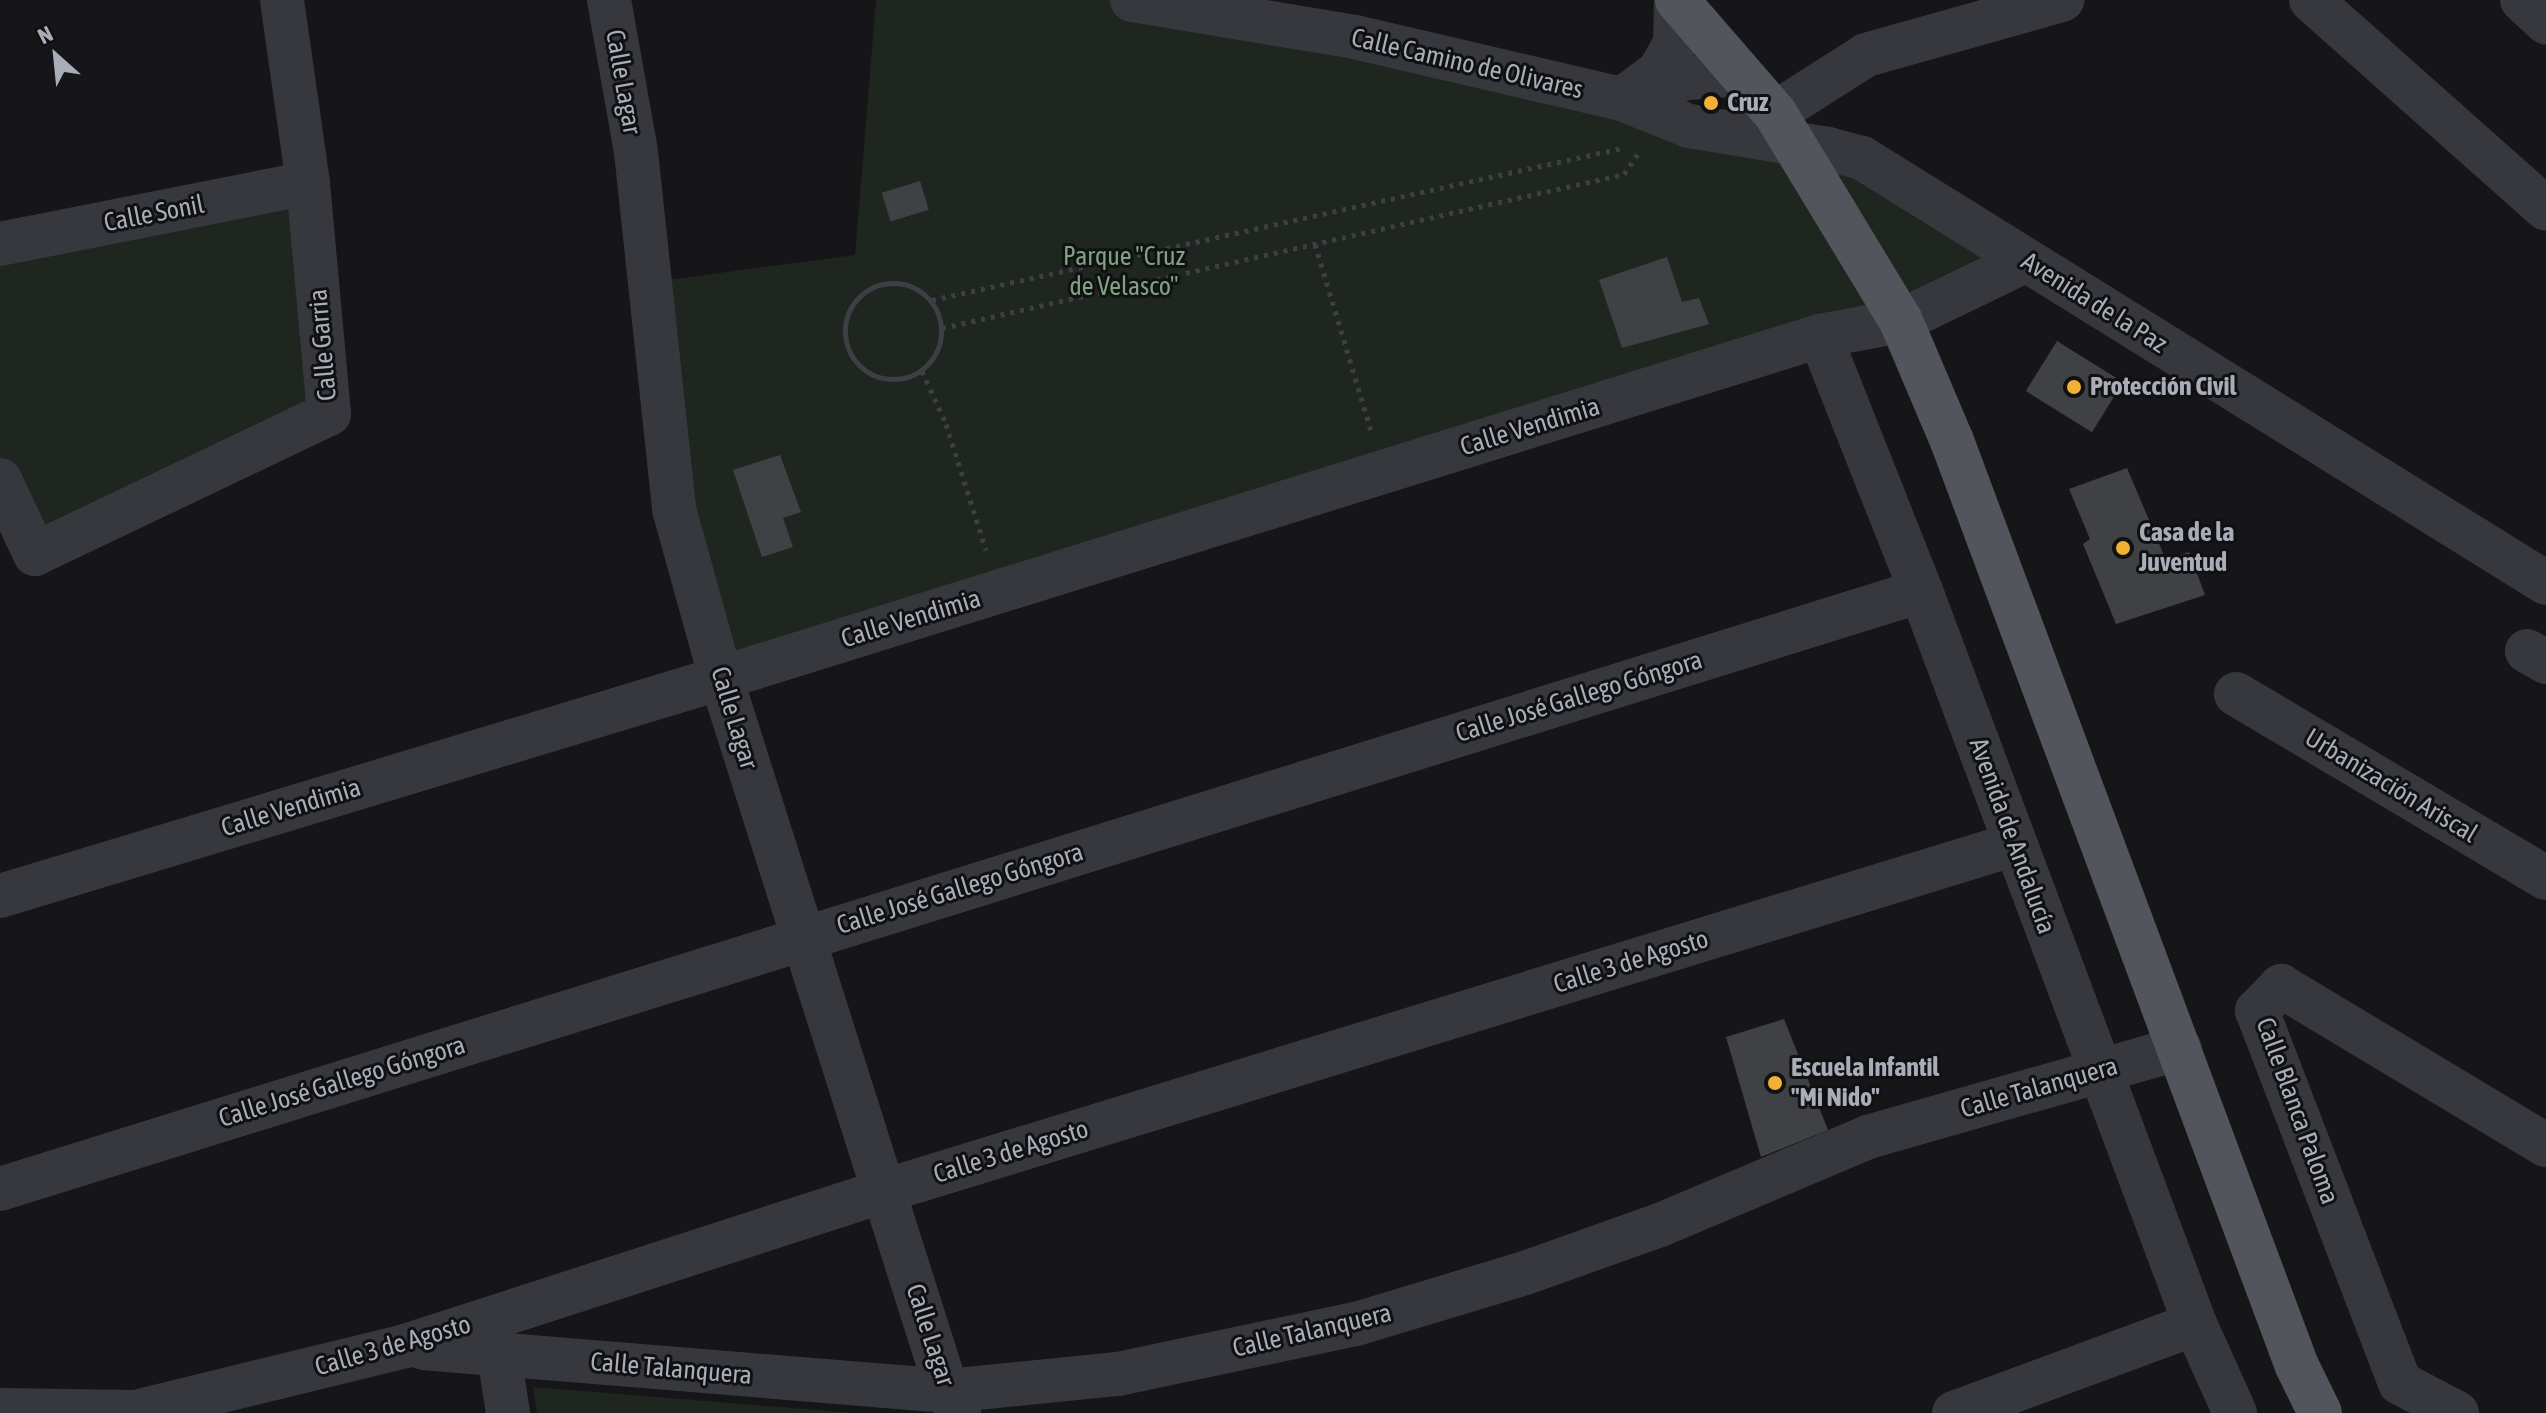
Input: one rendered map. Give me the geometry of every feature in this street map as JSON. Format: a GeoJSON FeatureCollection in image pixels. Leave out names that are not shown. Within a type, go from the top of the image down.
{"type":"FeatureCollection","features":[{"type":"Feature","properties":{"kind":"main road"},"geometry":{"type":"LineString","coordinates":[[1676,0],[1786,130],[1901,321],[1952,441],[2297,1366],[2320,1413]]}},
{"type":"Feature","properties":{"kind":"street","name":"Calle Garria"},"geometry":{"type":"LineString","coordinates":[[0,480],[35,554],[329,414],[308,183],[282,0]]}},
{"type":"Feature","properties":{"kind":"street","name":"Calle Lagar"},"geometry":{"type":"LineString","coordinates":[[609,0],[636,152],[674,509],[721,678],[953,1402]]}},
{"type":"Feature","properties":{"kind":"street","name":"Calle Camino de Olivares"},"geometry":{"type":"LineString","coordinates":[[1132,0],[1355,37],[1622,99],[1689,126],[1786,130]]}},
{"type":"Feature","properties":{"kind":"street"},"geometry":{"type":"LineString","coordinates":[[1622,99],[1659,72],[1675,43],[1676,0]]}},
{"type":"Feature","properties":{"kind":"street"},"geometry":{"type":"LineString","coordinates":[[1786,130],[1866,55],[2062,0]]}},
{"type":"Feature","properties":{"kind":"street"},"geometry":{"type":"LineString","coordinates":[[2311,0],[2546,209]]}},
{"type":"Feature","properties":{"kind":"street"},"geometry":{"type":"LineString","coordinates":[[2522,0],[2546,22]]}},
{"type":"Feature","properties":{"kind":"street"},"geometry":{"type":"LineString","coordinates":[[1622,99],[1687,78],[1741,74]]}},
{"type":"Feature","properties":{"kind":"street","name":"Avenida de la Paz"},"geometry":{"type":"LineString","coordinates":[[1786,130],[1862,158],[2546,583]]}},
{"type":"Feature","properties":{"kind":"street","name":"Calle Sonil"},"geometry":{"type":"LineString","coordinates":[[0,244],[308,183]]}},
{"type":"Feature","properties":{"kind":"street"},"geometry":{"type":"LineString","coordinates":[[1820,336],[1901,321],[2025,261]]}},
{"type":"Feature","properties":{"kind":"street","name":"Calle Vendimia"},"geometry":{"type":"LineString","coordinates":[[0,896],[721,678],[1820,336]]}},
{"type":"Feature","properties":{"kind":"street","name":"Avenida de Andalucía"},"geometry":{"type":"LineString","coordinates":[[1820,336],[1921,591],[2195,1324],[2235,1413]]}},
{"type":"Feature","properties":{"kind":"street","name":"Calle José Gallego Góngora"},"geometry":{"type":"LineString","coordinates":[[0,1189],[1921,591]]}},
{"type":"Feature","properties":{"kind":"street","name":"Urbanización Ariscal"},"geometry":{"type":"LineString","coordinates":[[2236,694],[2546,878]]}},
{"type":"Feature","properties":{"kind":"street","name":"Calle 3 de Agosto"},"geometry":{"type":"LineString","coordinates":[[0,1410],[135,1412],[405,1346],[884,1191],[2015,844]]}},
{"type":"Feature","properties":{"kind":"street","name":"Calle Blanca Paloma"},"geometry":{"type":"LineString","coordinates":[[2457,1413],[2400,1383],[2257,1011],[2281,986],[2546,1145]]}},
{"type":"Feature","properties":{"kind":"street","name":"Calle Talanquera"},"geometry":{"type":"LineString","coordinates":[[405,1346],[953,1402],[1118,1374],[1356,1324],[1525,1273],[1660,1225],[1868,1137],[2180,1048]]}},
{"type":"Feature","properties":{"kind":"street"},"geometry":{"type":"LineString","coordinates":[[1954,1413],[2195,1324]]}},
{"type":"Feature","properties":{"kind":"street"},"geometry":{"type":"LineString","coordinates":[[499,1356],[508,1413]]}},
{"type":"Feature","properties":{"kind":"path"},"geometry":{"type":"LineString","coordinates":[[932,300],[1624,147],[1639,152],[1624,174],[942,328]]}},
{"type":"Feature","properties":{"kind":"path"},"geometry":{"type":"LineString","coordinates":[[1315,244],[1383,472]]}},
{"type":"Feature","properties":{"kind":"path"},"geometry":{"type":"LineString","coordinates":[[890,282],[920,289],[932,300],[942,328],[934,359],[922,371],[889,380],[859,366],[849,352],[846,319],[862,293],[890,282]]}},
{"type":"Feature","properties":{"kind":"path"},"geometry":{"type":"LineString","coordinates":[[922,371],[946,424],[999,591]]}},
{"type":"Feature","properties":{"kind":"green space","name":"Parque \"Cruz de Velasco\""},"geometry":{"type":"Polygon","coordinates":[[[876,0],[1132,0],[1797,146],[2025,261],[721,678],[652,282],[855,255],[876,0]]]}},
{"type":"Feature","properties":{"kind":"green space"},"geometry":{"type":"Polygon","coordinates":[[[308,183],[329,414],[35,554],[0,480],[0,244],[308,183]]]}},
{"type":"Feature","properties":{"kind":"green space"},"geometry":{"type":"Polygon","coordinates":[[[533,1387],[854,1413],[537,1413],[533,1387]]]}},
{"type":"Feature","properties":{"kind":"building"},"geometry":{"type":"Polygon","coordinates":[[[920,181],[929,210],[891,221],[882,193],[920,181]]]}},
{"type":"Feature","properties":{"kind":"building"},"geometry":{"type":"Polygon","coordinates":[[[1667,257],[1682,302],[1699,298],[1709,324],[1622,348],[1599,280],[1667,257]]]}},
{"type":"Feature","properties":{"kind":"building","name":"Protección Civil"},"geometry":{"type":"Polygon","coordinates":[[[2057,341],[2123,382],[2092,432],[2026,391],[2057,341]]]}},
{"type":"Feature","properties":{"kind":"building"},"geometry":{"type":"Polygon","coordinates":[[[780,455],[801,512],[783,518],[793,547],[762,557],[733,470],[780,455]]]}},
{"type":"Feature","properties":{"kind":"building","name":"Casa de la Juventud"},"geometry":{"type":"Polygon","coordinates":[[[2127,468],[2166,560],[2189,552],[2205,595],[2116,624],[2083,544],[2090,539],[2069,489],[2127,468]]]}},
{"type":"Feature","properties":{"kind":"building","name":"Escuela Infantil \"Mi Nido\""},"geometry":{"type":"Polygon","coordinates":[[[1784,1019],[1828,1130],[1761,1157],[1726,1037],[1784,1019]]]}},
{"type":"Feature","properties":{"kind":"place","name":"Cruz"},"geometry":{"type":"Point","coordinates":[1711,103]}},
{"type":"Feature","properties":{"kind":"place","name":"Protección Civil"},"geometry":{"type":"Point","coordinates":[2074,387]}},
{"type":"Feature","properties":{"kind":"place","name":"Casa de la Juventud"},"geometry":{"type":"Point","coordinates":[2123,548]}},
{"type":"Feature","properties":{"kind":"place","name":"Escuela Infantil \"Mi Nido\""},"geometry":{"type":"Point","coordinates":[1775,1083]}}]}
